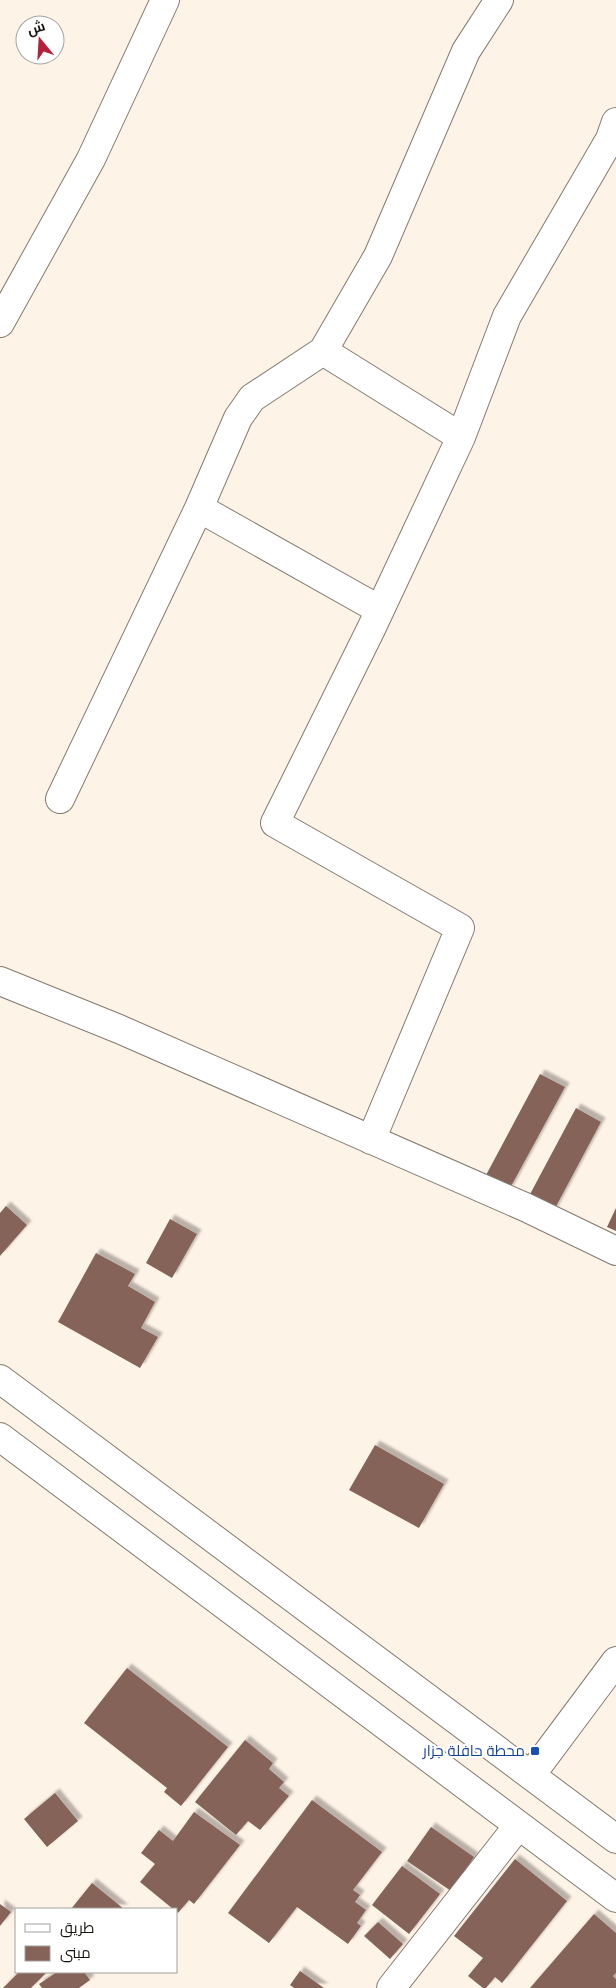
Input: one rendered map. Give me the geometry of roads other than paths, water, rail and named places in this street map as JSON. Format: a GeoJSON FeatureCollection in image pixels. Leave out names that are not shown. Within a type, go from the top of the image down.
{"type":"FeatureCollection","features":[{"type":"Feature","properties":{"kind":"main road"},"geometry":{"type":"LineString","coordinates":[[0,323],[91,159],[166,0]]}},
{"type":"Feature","properties":{"kind":"main road"},"geometry":{"type":"LineString","coordinates":[[60,798],[200,508],[238,418],[252,398],[324,351],[378,256],[466,51],[499,0]]}},
{"type":"Feature","properties":{"kind":"main road"},"geometry":{"type":"LineString","coordinates":[[372,1140],[460,928],[275,822],[380,610],[461,437],[506,316],[610,139],[616,122]]}},
{"type":"Feature","properties":{"kind":"main road"},"geometry":{"type":"LineString","coordinates":[[324,351],[461,437]]}},
{"type":"Feature","properties":{"kind":"main road"},"geometry":{"type":"LineString","coordinates":[[200,508],[380,610]]}},
{"type":"Feature","properties":{"kind":"main road"},"geometry":{"type":"LineString","coordinates":[[0,982],[118,1028],[524,1207],[616,1251]]}},
{"type":"Feature","properties":{"kind":"main road"},"geometry":{"type":"LineString","coordinates":[[0,1379],[616,1839]]}},
{"type":"Feature","properties":{"kind":"main road"},"geometry":{"type":"LineString","coordinates":[[0,1437],[616,1898]]}},
{"type":"Feature","properties":{"kind":"main road"},"geometry":{"type":"LineString","coordinates":[[530,1775],[616,1661]]}},
{"type":"Feature","properties":{"kind":"main road"},"geometry":{"type":"LineString","coordinates":[[391,1988],[518,1826]]}},
{"type":"Feature","properties":{"kind":"place","name":"محطة حافلة جزار"},"geometry":{"type":"Point","coordinates":[535,1751]}}]}
